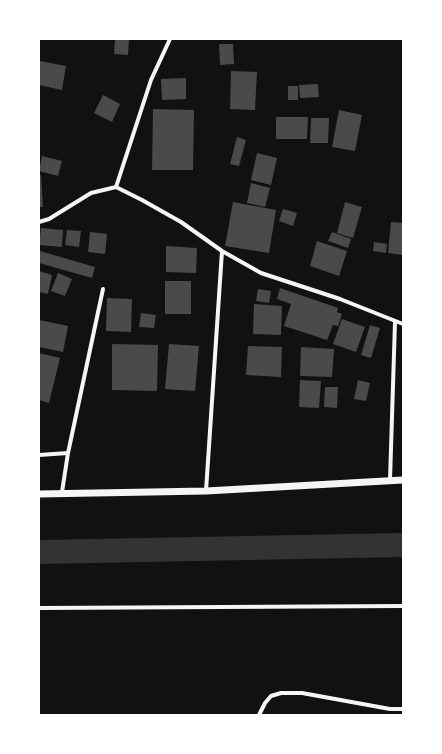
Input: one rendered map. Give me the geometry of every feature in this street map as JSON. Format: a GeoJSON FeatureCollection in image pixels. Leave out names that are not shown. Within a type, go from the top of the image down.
{"type":"FeatureCollection","features":[{"type":"Feature","properties":{"kind":"street"},"geometry":{"type":"LineString","coordinates":[[116,187],[151,80],[170,39]]}},
{"type":"Feature","properties":{"kind":"street"},"geometry":{"type":"LineString","coordinates":[[39,222],[49,218],[91,193],[116,187],[181,222],[222,251],[261,274],[340,299],[403,324]]}},
{"type":"Feature","properties":{"kind":"street"},"geometry":{"type":"LineString","coordinates":[[206,491],[222,251]]}},
{"type":"Feature","properties":{"kind":"street"},"geometry":{"type":"LineString","coordinates":[[62,492],[68,453],[103,289]]}},
{"type":"Feature","properties":{"kind":"street"},"geometry":{"type":"LineString","coordinates":[[390,480],[395,322]]}},
{"type":"Feature","properties":{"kind":"street"},"geometry":{"type":"LineString","coordinates":[[39,455],[68,453]]}},
{"type":"Feature","properties":{"kind":"street"},"geometry":{"type":"LineString","coordinates":[[39,494],[62,492],[206,491],[403,480]]}},
{"type":"Feature","properties":{"kind":"street"},"geometry":{"type":"LineString","coordinates":[[39,608],[403,606]]}},
{"type":"Feature","properties":{"kind":"street"},"geometry":{"type":"LineString","coordinates":[[259,715],[265,703],[271,696],[281,693],[302,693],[403,709]]}},
{"type":"Feature","properties":{"kind":"building"},"geometry":{"type":"Polygon","coordinates":[[[115,39],[129,39],[128,55],[114,54],[115,39]]]}},
{"type":"Feature","properties":{"kind":"building"},"geometry":{"type":"Polygon","coordinates":[[[219,44],[233,44],[234,64],[220,65],[219,44]]]}},
{"type":"Feature","properties":{"kind":"building"},"geometry":{"type":"Polygon","coordinates":[[[40,61],[66,66],[62,90],[39,85],[40,61]]]}},
{"type":"Feature","properties":{"kind":"building"},"geometry":{"type":"Polygon","coordinates":[[[231,71],[257,72],[255,110],[230,109],[231,71]]]}},
{"type":"Feature","properties":{"kind":"building"},"geometry":{"type":"Polygon","coordinates":[[[186,78],[186,99],[162,100],[161,79],[186,78]]]}},
{"type":"Feature","properties":{"kind":"building"},"geometry":{"type":"Polygon","coordinates":[[[318,84],[319,97],[300,98],[299,85],[318,84]]]}},
{"type":"Feature","properties":{"kind":"building"},"geometry":{"type":"Polygon","coordinates":[[[288,86],[298,86],[298,100],[288,100],[288,86]]]}},
{"type":"Feature","properties":{"kind":"building"},"geometry":{"type":"Polygon","coordinates":[[[103,95],[120,104],[112,122],[94,113],[103,95]]]}},
{"type":"Feature","properties":{"kind":"building"},"geometry":{"type":"Polygon","coordinates":[[[153,109],[194,110],[193,170],[152,170],[153,109]]]}},
{"type":"Feature","properties":{"kind":"building"},"geometry":{"type":"Polygon","coordinates":[[[339,110],[362,115],[355,151],[332,147],[339,110]]]}},
{"type":"Feature","properties":{"kind":"building"},"geometry":{"type":"Polygon","coordinates":[[[276,117],[308,117],[307,139],[276,139],[276,117]]]}},
{"type":"Feature","properties":{"kind":"building"},"geometry":{"type":"Polygon","coordinates":[[[311,118],[329,118],[328,143],[310,143],[311,118]]]}},
{"type":"Feature","properties":{"kind":"building"},"geometry":{"type":"Polygon","coordinates":[[[237,137],[246,140],[239,166],[230,164],[237,137]]]}},
{"type":"Feature","properties":{"kind":"building"},"geometry":{"type":"Polygon","coordinates":[[[257,153],[277,158],[271,185],[251,180],[257,153]]]}},
{"type":"Feature","properties":{"kind":"building"},"geometry":{"type":"Polygon","coordinates":[[[42,156],[62,161],[58,176],[39,171],[42,156]]]}},
{"type":"Feature","properties":{"kind":"building"},"geometry":{"type":"Polygon","coordinates":[[[39,175],[41,175],[43,207],[39,207],[39,175]]]}},
{"type":"Feature","properties":{"kind":"building"},"geometry":{"type":"Polygon","coordinates":[[[251,183],[270,188],[265,207],[247,203],[251,183]]]}},
{"type":"Feature","properties":{"kind":"building"},"geometry":{"type":"Polygon","coordinates":[[[233,202],[276,210],[269,253],[225,246],[233,202]]]}},
{"type":"Feature","properties":{"kind":"building"},"geometry":{"type":"Polygon","coordinates":[[[345,202],[362,207],[353,238],[337,233],[345,202]]]}},
{"type":"Feature","properties":{"kind":"building"},"geometry":{"type":"Polygon","coordinates":[[[283,209],[297,213],[293,226],[279,221],[283,209]]]}},
{"type":"Feature","properties":{"kind":"building"},"geometry":{"type":"Polygon","coordinates":[[[391,222],[403,223],[403,255],[388,253],[391,222]]]}},
{"type":"Feature","properties":{"kind":"building"},"geometry":{"type":"Polygon","coordinates":[[[41,228],[63,230],[62,247],[39,245],[41,228]]]}},
{"type":"Feature","properties":{"kind":"building"},"geometry":{"type":"Polygon","coordinates":[[[67,230],[81,231],[79,247],[65,245],[67,230]]]}},
{"type":"Feature","properties":{"kind":"building"},"geometry":{"type":"Polygon","coordinates":[[[90,232],[107,234],[105,254],[88,252],[90,232]]]}},
{"type":"Feature","properties":{"kind":"building"},"geometry":{"type":"Polygon","coordinates":[[[332,232],[351,239],[348,248],[328,241],[332,232]]]}},
{"type":"Feature","properties":{"kind":"building"},"geometry":{"type":"Polygon","coordinates":[[[317,241],[347,251],[339,276],[310,266],[317,241]]]}},
{"type":"Feature","properties":{"kind":"building"},"geometry":{"type":"Polygon","coordinates":[[[374,242],[387,244],[386,253],[373,251],[374,242]]]}},
{"type":"Feature","properties":{"kind":"building"},"geometry":{"type":"Polygon","coordinates":[[[166,246],[197,248],[196,273],[166,272],[166,246]]]}},
{"type":"Feature","properties":{"kind":"building"},"geometry":{"type":"Polygon","coordinates":[[[40,251],[95,267],[92,278],[39,263],[40,251]]]}},
{"type":"Feature","properties":{"kind":"building"},"geometry":{"type":"Polygon","coordinates":[[[39,271],[52,275],[48,294],[39,292],[39,271]]]}},
{"type":"Feature","properties":{"kind":"building"},"geometry":{"type":"Polygon","coordinates":[[[58,273],[72,279],[65,296],[51,291],[58,273]]]}},
{"type":"Feature","properties":{"kind":"building"},"geometry":{"type":"Polygon","coordinates":[[[165,281],[191,281],[191,314],[165,314],[165,281]]]}},
{"type":"Feature","properties":{"kind":"building"},"geometry":{"type":"Polygon","coordinates":[[[280,288],[338,308],[337,312],[342,314],[338,326],[333,325],[327,340],[284,326],[291,304],[277,299],[280,288]]]}},
{"type":"Feature","properties":{"kind":"building"},"geometry":{"type":"Polygon","coordinates":[[[258,289],[271,291],[269,303],[256,301],[258,289]]]}},
{"type":"Feature","properties":{"kind":"building"},"geometry":{"type":"Polygon","coordinates":[[[107,298],[132,299],[131,332],[106,331],[107,298]]]}},
{"type":"Feature","properties":{"kind":"building"},"geometry":{"type":"Polygon","coordinates":[[[254,304],[282,306],[281,335],[253,334],[254,304]]]}},
{"type":"Feature","properties":{"kind":"building"},"geometry":{"type":"Polygon","coordinates":[[[141,313],[156,315],[154,328],[139,327],[141,313]]]}},
{"type":"Feature","properties":{"kind":"building"},"geometry":{"type":"Polygon","coordinates":[[[342,319],[365,327],[356,352],[333,344],[342,319]]]}},
{"type":"Feature","properties":{"kind":"building"},"geometry":{"type":"Polygon","coordinates":[[[39,320],[68,326],[63,352],[39,347],[39,320]]]}},
{"type":"Feature","properties":{"kind":"building"},"geometry":{"type":"Polygon","coordinates":[[[370,325],[380,328],[371,358],[361,355],[370,325]]]}},
{"type":"Feature","properties":{"kind":"building"},"geometry":{"type":"Polygon","coordinates":[[[112,344],[158,345],[157,391],[112,390],[112,344]]]}},
{"type":"Feature","properties":{"kind":"building"},"geometry":{"type":"Polygon","coordinates":[[[169,344],[199,346],[195,391],[165,389],[169,344]]]}},
{"type":"Feature","properties":{"kind":"building"},"geometry":{"type":"Polygon","coordinates":[[[248,346],[282,347],[281,377],[246,375],[248,346]]]}},
{"type":"Feature","properties":{"kind":"building"},"geometry":{"type":"Polygon","coordinates":[[[301,347],[334,349],[332,377],[300,376],[301,347]]]}},
{"type":"Feature","properties":{"kind":"building"},"geometry":{"type":"Polygon","coordinates":[[[39,353],[60,358],[49,403],[39,400],[39,353]]]}},
{"type":"Feature","properties":{"kind":"building"},"geometry":{"type":"Polygon","coordinates":[[[300,380],[321,381],[319,408],[299,407],[300,380]]]}},
{"type":"Feature","properties":{"kind":"building"},"geometry":{"type":"Polygon","coordinates":[[[358,380],[370,383],[366,401],[354,399],[358,380]]]}},
{"type":"Feature","properties":{"kind":"building"},"geometry":{"type":"Polygon","coordinates":[[[325,387],[338,387],[337,408],[324,407],[325,387]]]}},
{"type":"Feature","properties":{"kind":"waterway"},"geometry":{"type":"LineString","coordinates":[[39,552],[403,545]]}}]}
